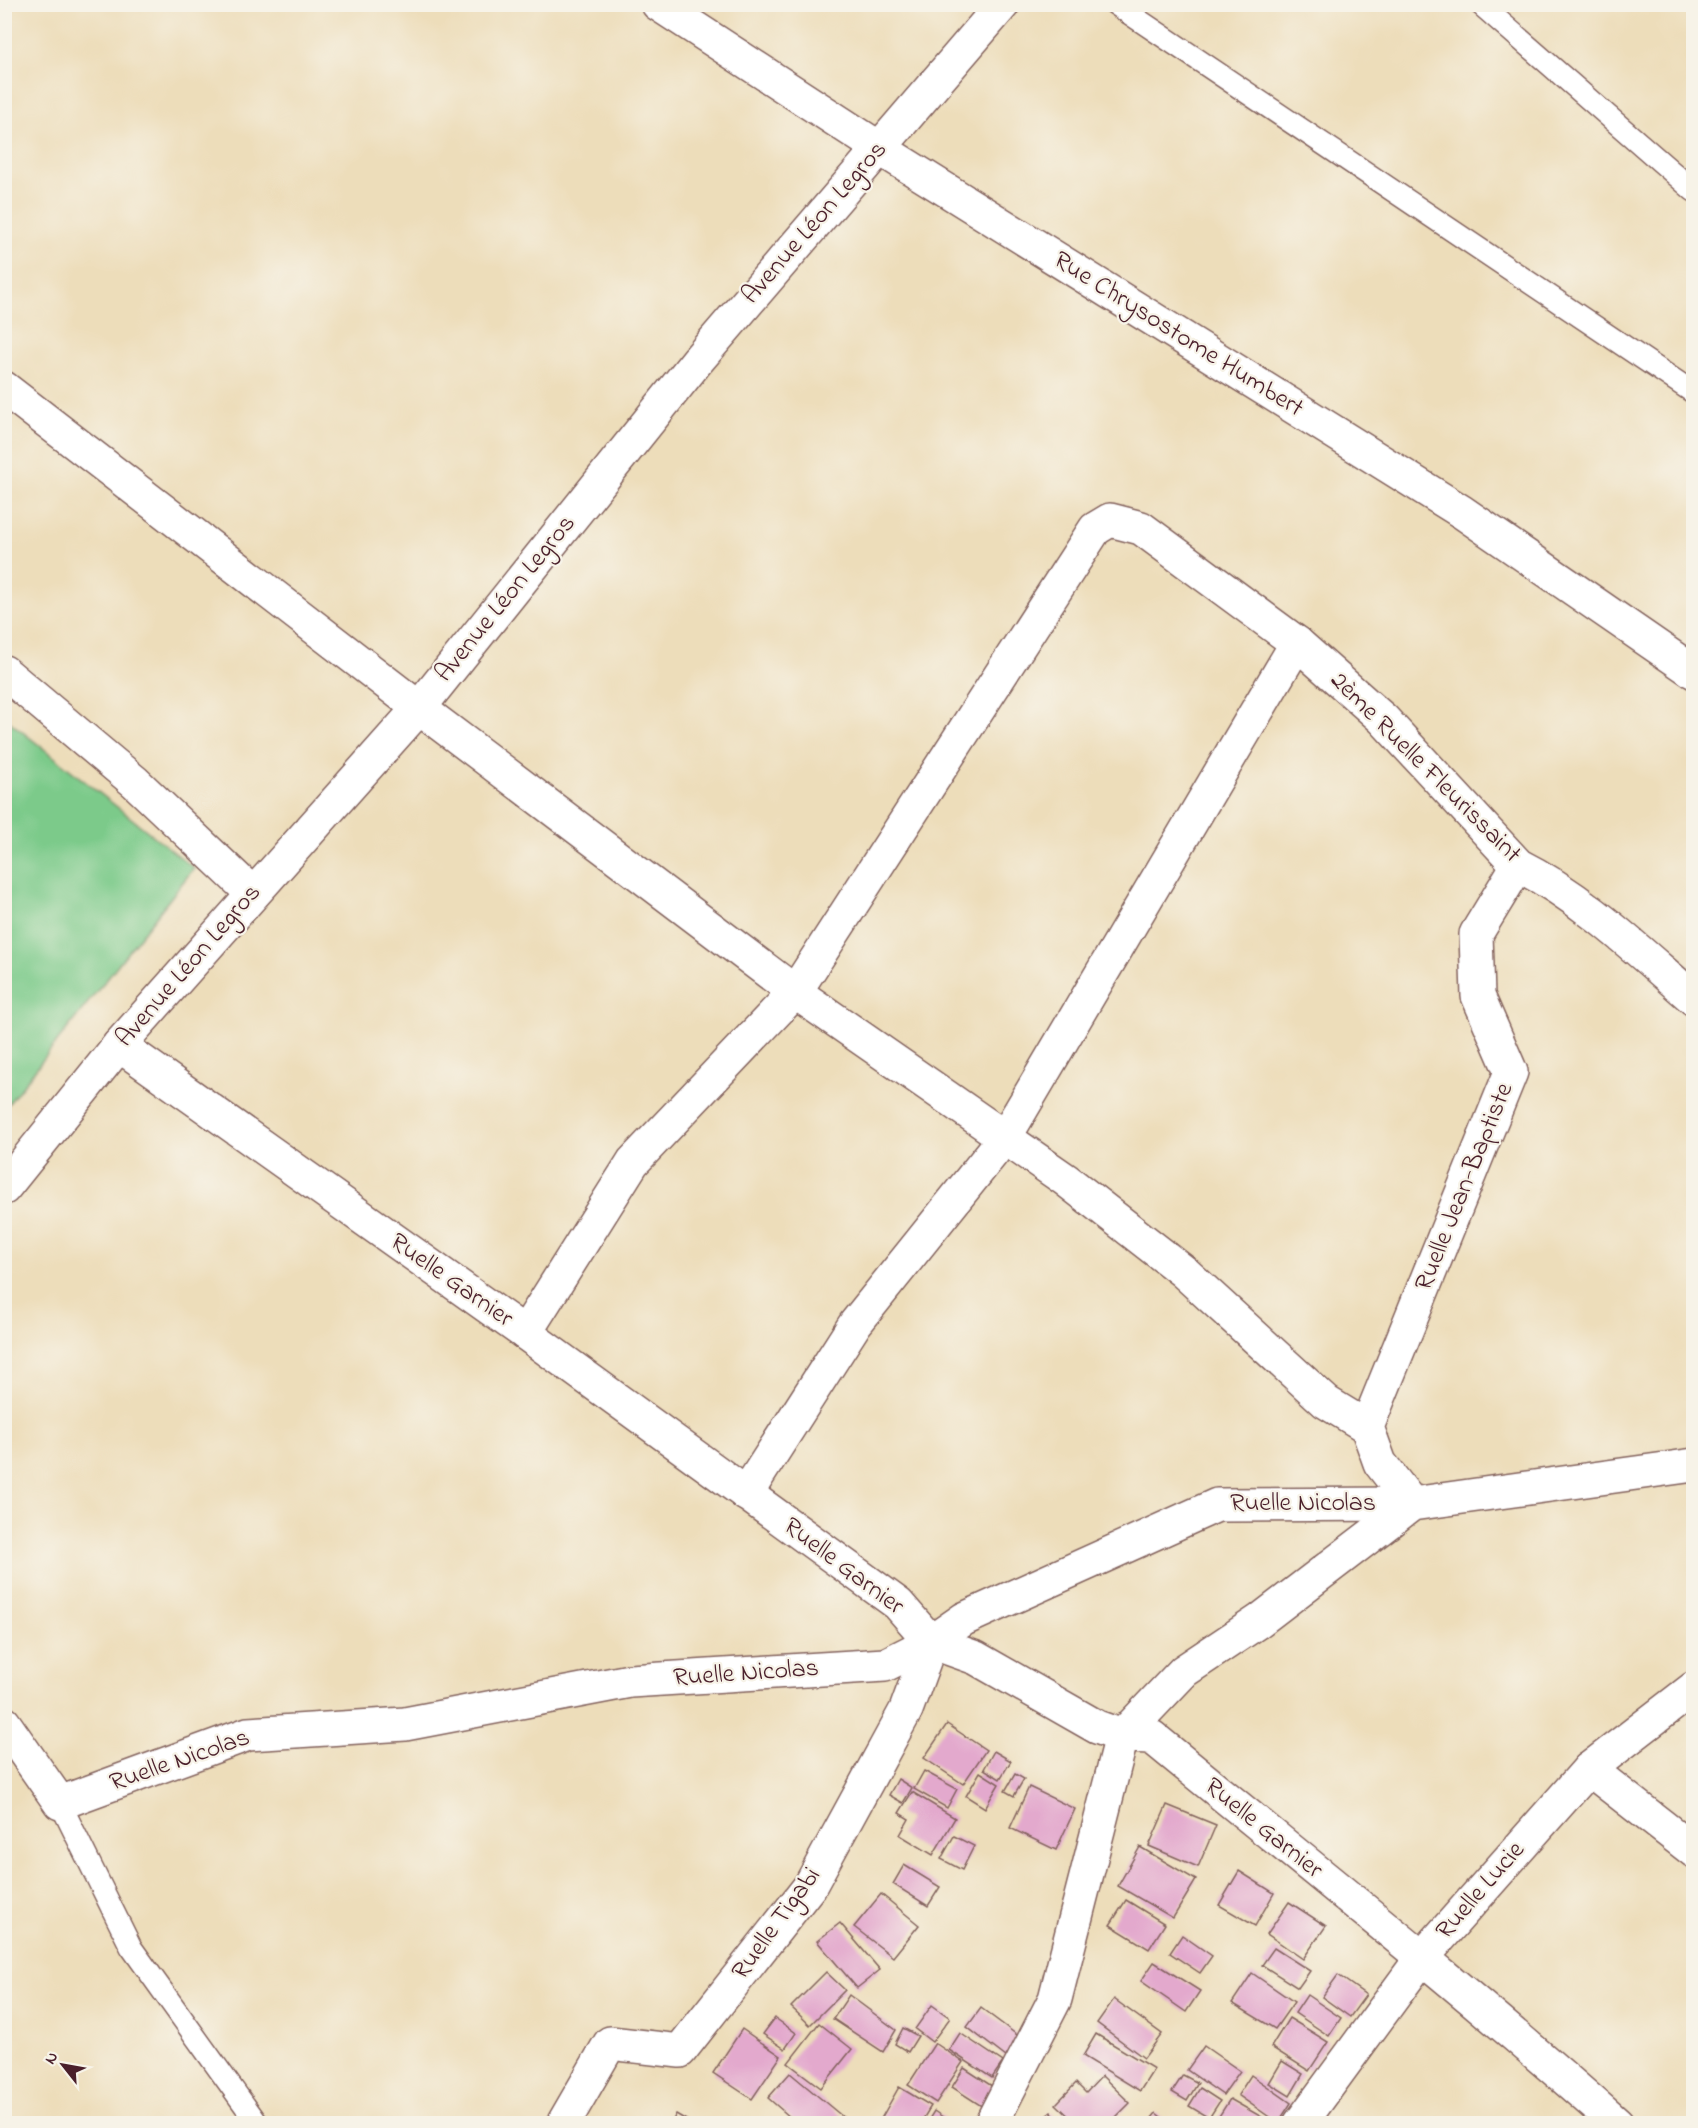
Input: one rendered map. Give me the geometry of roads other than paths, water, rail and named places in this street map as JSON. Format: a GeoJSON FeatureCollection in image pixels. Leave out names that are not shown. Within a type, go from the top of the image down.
{"type":"FeatureCollection","features":[{"type":"Feature","properties":{"kind":"street","name":"Rue Chrysostome Humbert"},"geometry":{"type":"LineString","coordinates":[[658,4],[879,148],[1462,512],[1694,672]]}},
{"type":"Feature","properties":{"kind":"street","name":"Avenue Léon Legros"},"geometry":{"type":"LineString","coordinates":[[4,1188],[119,1045],[419,708],[697,361],[1003,4]]}},
{"type":"Feature","properties":{"kind":"street"},"geometry":{"type":"LineString","coordinates":[[4,388],[419,708],[795,992],[1066,1179],[1184,1272],[1326,1402],[1367,1427],[1380,1463],[1412,1504],[1258,1621],[1184,1671],[1122,1737],[1055,1999],[991,2124]]}},
{"type":"Feature","properties":{"kind":"street","name":"2ème Ruelle Fleurissaint"},"geometry":{"type":"LineString","coordinates":[[795,992],[1095,529],[1110,520],[1141,528],[1297,643],[1383,719],[1518,865],[1542,877],[1589,910],[1694,999]]}},
{"type":"Feature","properties":{"kind":"street"},"geometry":{"type":"LineString","coordinates":[[746,1494],[855,1324],[1005,1137],[1297,643]]}},
{"type":"Feature","properties":{"kind":"street"},"geometry":{"type":"LineString","coordinates":[[4,672],[135,782],[252,893]]}},
{"type":"Feature","properties":{"kind":"street","name":"Ruelle Jean-Baptiste"},"geometry":{"type":"LineString","coordinates":[[1367,1427],[1511,1072],[1478,996],[1476,934],[1518,865]]}},
{"type":"Feature","properties":{"kind":"street"},"geometry":{"type":"LineString","coordinates":[[525,1333],[633,1162],[795,992]]}},
{"type":"Feature","properties":{"kind":"street","name":"Ruelle Garnier"},"geometry":{"type":"LineString","coordinates":[[119,1045],[525,1333],[898,1604],[931,1642],[976,1658],[1097,1727],[1122,1737],[1152,1737],[1421,1959],[1502,2022],[1617,2124]]}},
{"type":"Feature","properties":{"kind":"street","name":"Ruelle Nicolas"},"geometry":{"type":"LineString","coordinates":[[60,1803],[248,1734],[405,1724],[630,1682],[885,1665],[931,1642],[964,1619],[1217,1505],[1412,1504],[1694,1465]]}},
{"type":"Feature","properties":{"kind":"street","name":"Ruelle Tigabi"},"geometry":{"type":"LineString","coordinates":[[563,2124],[610,2043],[680,2051],[810,1886],[906,1710],[931,1642]]}},
{"type":"Feature","properties":{"kind":"street","name":"Ruelle Lucie"},"geometry":{"type":"LineString","coordinates":[[1300,2124],[1421,1959],[1589,1769],[1694,1688]]}},
{"type":"Feature","properties":{"kind":"street"},"geometry":{"type":"LineString","coordinates":[[4,1723],[60,1803]]}},
{"type":"Feature","properties":{"kind":"street"},"geometry":{"type":"LineString","coordinates":[[1589,1769],[1694,1851]]}},
{"type":"Feature","properties":{"kind":"lane"},"geometry":{"type":"LineString","coordinates":[[1115,4],[1694,393]]}},
{"type":"Feature","properties":{"kind":"lane"},"geometry":{"type":"LineString","coordinates":[[1480,4],[1694,191]]}},
{"type":"Feature","properties":{"kind":"lane"},"geometry":{"type":"LineString","coordinates":[[60,1803],[131,1947],[258,2124]]}}]}
